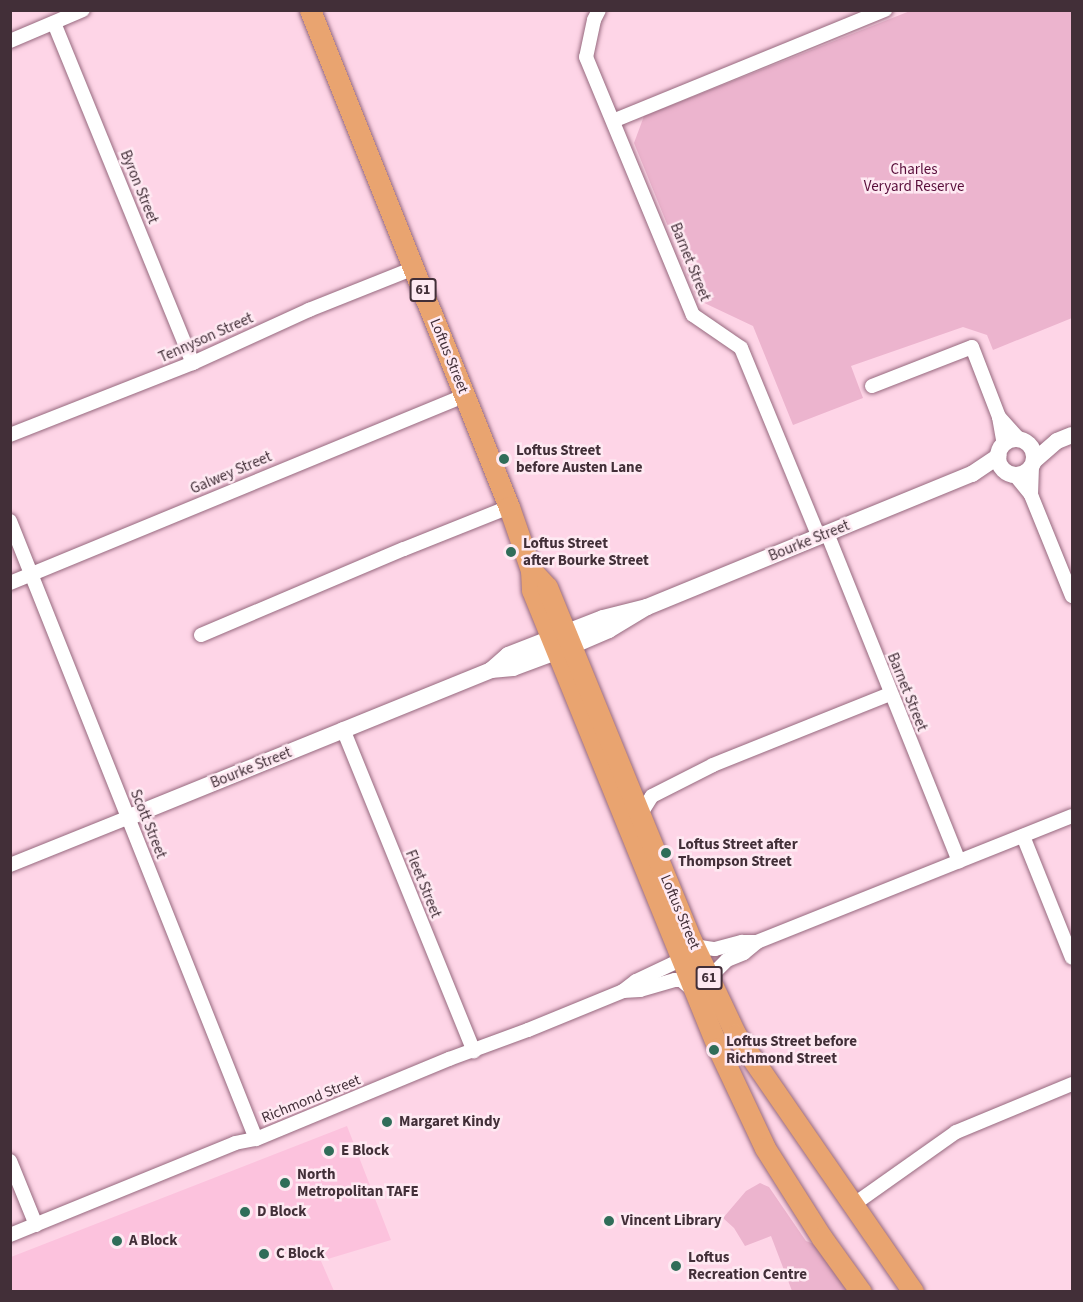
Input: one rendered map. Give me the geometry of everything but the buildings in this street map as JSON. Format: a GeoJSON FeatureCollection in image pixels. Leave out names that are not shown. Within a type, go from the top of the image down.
{"type":"FeatureCollection","features":[{"type":"Feature","properties":{"kind":"main road","name":"Loftus Street"},"geometry":{"type":"LineString","coordinates":[[310,10],[465,395],[531,570],[547,587],[562,642],[690,951]]}},
{"type":"Feature","properties":{"kind":"main road","name":"Loftus Street"},"geometry":{"type":"LineString","coordinates":[[562,642],[640,815],[702,986],[765,1148],[822,1238],[861,1292]]}},
{"type":"Feature","properties":{"kind":"main road","name":"Loftus Street"},"geometry":{"type":"LineString","coordinates":[[702,986],[913,1292]]}},
{"type":"Feature","properties":{"kind":"street"},"geometry":{"type":"LineString","coordinates":[[10,41],[83,10]]}},
{"type":"Feature","properties":{"kind":"street","name":"Barnet Street"},"geometry":{"type":"LineString","coordinates":[[600,10],[594,20],[586,57],[615,120],[693,315],[741,348],[823,535],[959,861]]}},
{"type":"Feature","properties":{"kind":"street"},"geometry":{"type":"LineString","coordinates":[[615,120],[885,10]]}},
{"type":"Feature","properties":{"kind":"street","name":"Byron Street"},"geometry":{"type":"LineString","coordinates":[[54,23],[193,363]]}},
{"type":"Feature","properties":{"kind":"street","name":"Tennyson Street"},"geometry":{"type":"LineString","coordinates":[[10,435],[193,363],[309,310],[414,268]]}},
{"type":"Feature","properties":{"kind":"street"},"geometry":{"type":"LineString","coordinates":[[872,386],[972,347],[1012,446]]}},
{"type":"Feature","properties":{"kind":"street","name":"Galwey Street"},"geometry":{"type":"LineString","coordinates":[[10,583],[465,395]]}},
{"type":"Feature","properties":{"kind":"street"},"geometry":{"type":"LineString","coordinates":[[1012,446],[1065,438]]}},
{"type":"Feature","properties":{"kind":"street"},"geometry":{"type":"LineString","coordinates":[[1012,474],[1024,473],[1065,438]]}},
{"type":"Feature","properties":{"kind":"street"},"geometry":{"type":"LineString","coordinates":[[1012,446],[1033,450],[1031,495]]}},
{"type":"Feature","properties":{"kind":"street"},"geometry":{"type":"LineString","coordinates":[[1012,446],[1001,466],[1012,474],[1031,495],[1072,596]]}},
{"type":"Feature","properties":{"kind":"street","name":"Bourke Street"},"geometry":{"type":"LineString","coordinates":[[10,865],[491,670],[513,668],[603,618],[646,607],[972,474],[1012,446]]}},
{"type":"Feature","properties":{"kind":"street","name":"Bourke Street"},"geometry":{"type":"LineString","coordinates":[[972,474],[1012,474]]}},
{"type":"Feature","properties":{"kind":"street"},"geometry":{"type":"LineString","coordinates":[[201,635],[509,507]]}},
{"type":"Feature","properties":{"kind":"street","name":"Scott Street"},"geometry":{"type":"LineString","coordinates":[[10,521],[256,1139]]}},
{"type":"Feature","properties":{"kind":"street"},"geometry":{"type":"LineString","coordinates":[[640,815],[652,796],[713,765],[890,694]]}},
{"type":"Feature","properties":{"kind":"street","name":"Fleet Street"},"geometry":{"type":"LineString","coordinates":[[343,729],[474,1051]]}},
{"type":"Feature","properties":{"kind":"street"},"geometry":{"type":"LineString","coordinates":[[690,951],[757,942],[1072,816]]}},
{"type":"Feature","properties":{"kind":"street"},"geometry":{"type":"LineString","coordinates":[[1023,836],[1072,958]]}},
{"type":"Feature","properties":{"kind":"street"},"geometry":{"type":"LineString","coordinates":[[702,986],[727,960],[744,952],[757,942]]}},
{"type":"Feature","properties":{"kind":"street","name":"Richmond Street"},"geometry":{"type":"LineString","coordinates":[[10,1235],[235,1143],[256,1139],[449,1059],[623,991],[636,981],[690,951]]}},
{"type":"Feature","properties":{"kind":"street","name":"Richmond Street"},"geometry":{"type":"LineString","coordinates":[[623,991],[640,990],[675,980],[702,986]]}},
{"type":"Feature","properties":{"kind":"street"},"geometry":{"type":"LineString","coordinates":[[853,1205],[956,1132],[1072,1084]]}},
{"type":"Feature","properties":{"kind":"street"},"geometry":{"type":"LineString","coordinates":[[10,1161],[36,1225]]}},
{"type":"Feature","properties":{"kind":"shaded area","name":"North Metropolitan TAFE"},"geometry":{"type":"Polygon","coordinates":[[[347,1126],[391,1240],[321,1261],[334,1291],[11,1291],[11,1257],[347,1126]]]}},
{"type":"Feature","properties":{"kind":"green space","name":"Charles Veryard Reserve"},"geometry":{"type":"Polygon","coordinates":[[[910,11],[1072,11],[1072,318],[993,350],[987,335],[963,327],[851,366],[863,398],[793,425],[753,326],[698,300],[634,143],[644,116],[910,11]]]}},
{"type":"Feature","properties":{"kind":"green space"},"geometry":{"type":"Polygon","coordinates":[[[760,1183],[769,1187],[806,1241],[819,1246],[851,1291],[792,1291],[771,1236],[745,1246],[734,1228],[723,1218],[746,1191],[760,1183]]]}},
{"type":"Feature","properties":{"kind":"place","name":"Loftus Street before Austen Lane"},"geometry":{"type":"Point","coordinates":[504,459]}},
{"type":"Feature","properties":{"kind":"place","name":"Loftus Street after Bourke Street"},"geometry":{"type":"Point","coordinates":[511,552]}},
{"type":"Feature","properties":{"kind":"place","name":"Loftus Street after Thompson Street"},"geometry":{"type":"Point","coordinates":[666,853]}},
{"type":"Feature","properties":{"kind":"place","name":"Loftus Street before Richmond Street"},"geometry":{"type":"Point","coordinates":[714,1050]}},
{"type":"Feature","properties":{"kind":"place","name":"Margaret Kindy"},"geometry":{"type":"Point","coordinates":[387,1122]}},
{"type":"Feature","properties":{"kind":"place","name":"E Block"},"geometry":{"type":"Point","coordinates":[329,1151]}},
{"type":"Feature","properties":{"kind":"place","name":"North Metropolitan TAFE"},"geometry":{"type":"Point","coordinates":[285,1183]}},
{"type":"Feature","properties":{"kind":"place","name":"D Block"},"geometry":{"type":"Point","coordinates":[245,1212]}},
{"type":"Feature","properties":{"kind":"place","name":"Vincent Library"},"geometry":{"type":"Point","coordinates":[609,1221]}},
{"type":"Feature","properties":{"kind":"place","name":"A Block"},"geometry":{"type":"Point","coordinates":[117,1241]}},
{"type":"Feature","properties":{"kind":"place","name":"C Block"},"geometry":{"type":"Point","coordinates":[264,1254]}},
{"type":"Feature","properties":{"kind":"place","name":"Loftus Recreation Centre"},"geometry":{"type":"Point","coordinates":[676,1266]}}]}
